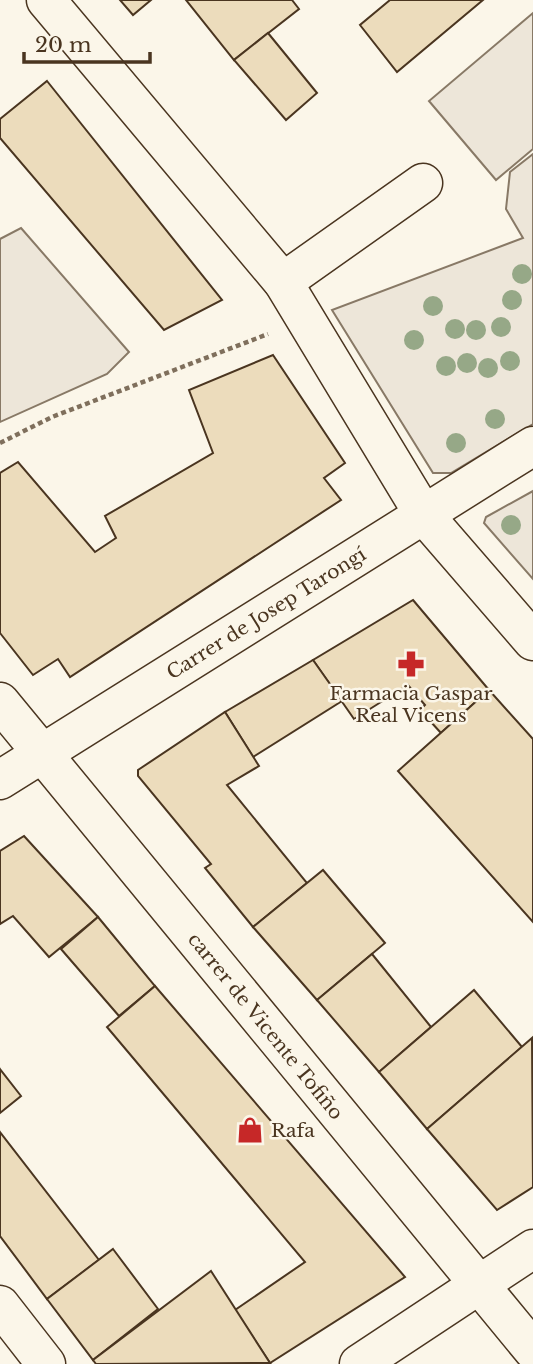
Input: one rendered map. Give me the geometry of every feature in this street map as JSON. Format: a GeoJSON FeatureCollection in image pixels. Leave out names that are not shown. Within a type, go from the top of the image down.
{"type":"FeatureCollection","features":[{"type":"Feature","properties":{"kind":"street"},"geometry":{"type":"LineString","coordinates":[[46,0],[283,282],[424,515],[533,641]]}},
{"type":"Feature","properties":{"kind":"street"},"geometry":{"type":"LineString","coordinates":[[283,282],[423,183]]}},
{"type":"Feature","properties":{"kind":"street","name":"Carrer de Josep Tarongí"},"geometry":{"type":"LineString","coordinates":[[0,780],[533,446]]}},
{"type":"Feature","properties":{"kind":"street","name":"carrer de Vicente Tofiño"},"geometry":{"type":"LineString","coordinates":[[0,702],[533,1350]]}},
{"type":"Feature","properties":{"kind":"street"},"geometry":{"type":"LineString","coordinates":[[359,1364],[533,1249]]}},
{"type":"Feature","properties":{"kind":"street"},"geometry":{"type":"LineString","coordinates":[[0,1305],[46,1364]]}},
{"type":"Feature","properties":{"kind":"path"},"geometry":{"type":"LineString","coordinates":[[0,443],[52,417],[304,320]]}},
{"type":"Feature","properties":{"kind":"shaded area"},"geometry":{"type":"Polygon","coordinates":[[[533,13],[533,149],[496,180],[429,101],[533,13]]]}},
{"type":"Feature","properties":{"kind":"shaded area"},"geometry":{"type":"Polygon","coordinates":[[[533,154],[533,424],[451,473],[433,473],[332,310],[523,238],[506,209],[510,172],[533,154]]]}},
{"type":"Feature","properties":{"kind":"shaded area"},"geometry":{"type":"Polygon","coordinates":[[[21,228],[129,352],[107,374],[0,422],[0,239],[21,228]]]}},
{"type":"Feature","properties":{"kind":"shaded area"},"geometry":{"type":"Polygon","coordinates":[[[533,491],[533,579],[484,523],[486,517],[533,491]]]}},
{"type":"Feature","properties":{"kind":"building"},"geometry":{"type":"Polygon","coordinates":[[[120,0],[151,0],[133,15],[120,0]]]}},
{"type":"Feature","properties":{"kind":"building"},"geometry":{"type":"Polygon","coordinates":[[[186,0],[292,0],[299,9],[234,60],[186,0]]]}},
{"type":"Feature","properties":{"kind":"building"},"geometry":{"type":"Polygon","coordinates":[[[390,0],[483,0],[397,72],[360,25],[390,0]]]}},
{"type":"Feature","properties":{"kind":"building"},"geometry":{"type":"Polygon","coordinates":[[[268,33],[317,93],[286,120],[234,60],[268,33]]]}},
{"type":"Feature","properties":{"kind":"building"},"geometry":{"type":"Polygon","coordinates":[[[47,81],[222,300],[164,330],[0,138],[0,119],[47,81]]]}},
{"type":"Feature","properties":{"kind":"building"},"geometry":{"type":"Polygon","coordinates":[[[273,355],[345,463],[324,478],[341,500],[70,677],[58,659],[33,675],[0,633],[0,473],[18,462],[95,552],[116,538],[105,516],[213,453],[189,390],[273,355]]]}},
{"type":"Feature","properties":{"kind":"building"},"geometry":{"type":"Polygon","coordinates":[[[413,600],[489,690],[441,733],[420,710],[425,705],[408,685],[354,719],[313,660],[413,600]]]}},
{"type":"Feature","properties":{"kind":"building"},"geometry":{"type":"Polygon","coordinates":[[[313,660],[342,701],[253,757],[225,712],[313,660]]]}},
{"type":"Feature","properties":{"kind":"building"},"geometry":{"type":"Polygon","coordinates":[[[489,690],[533,739],[533,922],[398,771],[489,690]]]}},
{"type":"Feature","properties":{"kind":"building"},"geometry":{"type":"Polygon","coordinates":[[[225,712],[259,766],[227,785],[307,883],[253,927],[205,868],[211,864],[138,776],[138,770],[225,712]]]}},
{"type":"Feature","properties":{"kind":"building"},"geometry":{"type":"Polygon","coordinates":[[[24,836],[98,917],[49,957],[13,916],[0,924],[0,851],[24,836]]]}},
{"type":"Feature","properties":{"kind":"building"},"geometry":{"type":"Polygon","coordinates":[[[323,870],[385,943],[317,1000],[253,927],[323,870]]]}},
{"type":"Feature","properties":{"kind":"building"},"geometry":{"type":"Polygon","coordinates":[[[98,917],[155,986],[119,1016],[61,949],[98,917]]]}},
{"type":"Feature","properties":{"kind":"building"},"geometry":{"type":"Polygon","coordinates":[[[372,954],[431,1027],[379,1072],[317,1000],[372,954]]]}},
{"type":"Feature","properties":{"kind":"building"},"geometry":{"type":"Polygon","coordinates":[[[155,986],[405,1277],[270,1363],[235,1310],[305,1262],[107,1027],[155,986]]]}},
{"type":"Feature","properties":{"kind":"building"},"geometry":{"type":"Polygon","coordinates":[[[474,990],[522,1047],[427,1129],[379,1072],[474,990]]]}},
{"type":"Feature","properties":{"kind":"building"},"geometry":{"type":"Polygon","coordinates":[[[532,1038],[533,1187],[497,1210],[427,1129],[532,1038]]]}},
{"type":"Feature","properties":{"kind":"building"},"geometry":{"type":"Polygon","coordinates":[[[0,1069],[21,1096],[0,1113],[0,1069]]]}},
{"type":"Feature","properties":{"kind":"building"},"geometry":{"type":"Polygon","coordinates":[[[0,1132],[99,1260],[47,1299],[0,1236],[0,1132]]]}},
{"type":"Feature","properties":{"kind":"building"},"geometry":{"type":"Polygon","coordinates":[[[113,1249],[158,1309],[93,1360],[47,1299],[113,1249]]]}},
{"type":"Feature","properties":{"kind":"building"},"geometry":{"type":"Polygon","coordinates":[[[211,1271],[270,1363],[96,1364],[93,1360],[211,1271]]]}},
{"type":"Feature","properties":{"kind":"place","name":"Farmacia Gaspar Real Vicens"},"geometry":{"type":"Point","coordinates":[411,664]}},
{"type":"Feature","properties":{"kind":"place","name":"Rafa"},"geometry":{"type":"Point","coordinates":[250,1130]}}]}
